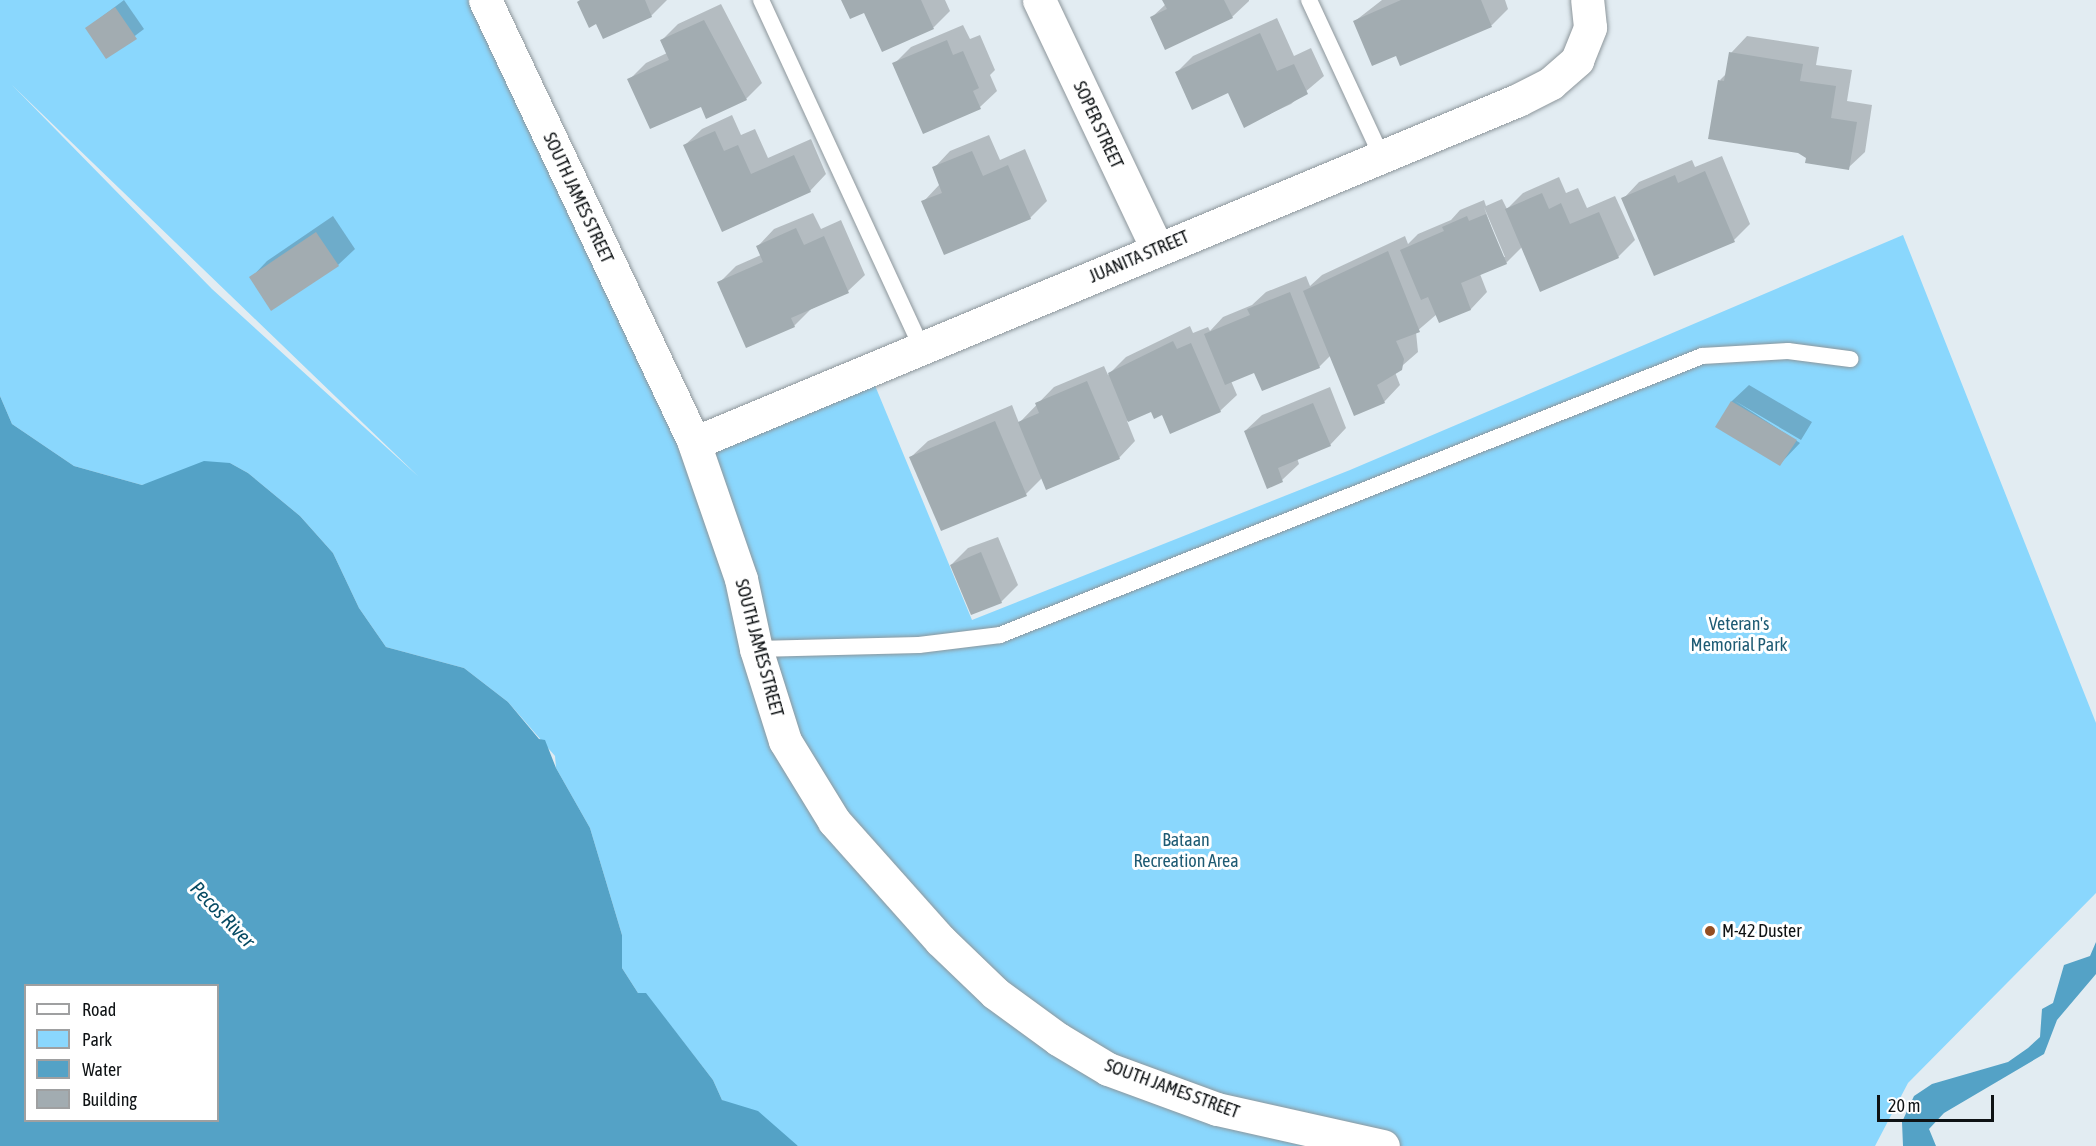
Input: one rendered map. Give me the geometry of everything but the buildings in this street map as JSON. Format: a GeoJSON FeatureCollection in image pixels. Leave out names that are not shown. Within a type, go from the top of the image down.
{"type":"FeatureCollection","features":[{"type":"Feature","properties":{"kind":"street","name":"SOUTH JAMES STREET"},"geometry":{"type":"LineString","coordinates":[[485,0],[694,443],[741,579],[756,649],[786,741],[834,821],[940,939],[995,993],[1058,1039],[1108,1069],[1217,1109],[1383,1146]]}},
{"type":"Feature","properties":{"kind":"street","name":"SOPER STREET"},"geometry":{"type":"LineString","coordinates":[[1039,0],[1157,249]]}},
{"type":"Feature","properties":{"kind":"street","name":"JUANITA STREET"},"geometry":{"type":"LineString","coordinates":[[694,443],[1381,155],[1518,100],[1551,83],[1577,60],[1590,27],[1587,0]]}},
{"type":"Feature","properties":{"kind":"lane"},"geometry":{"type":"LineString","coordinates":[[761,0],[922,349]]}},
{"type":"Feature","properties":{"kind":"lane"},"geometry":{"type":"LineString","coordinates":[[1310,0],[1381,155]]}},
{"type":"Feature","properties":{"kind":"lane"},"geometry":{"type":"LineString","coordinates":[[756,649],[919,645],[1000,635],[1702,356],[1788,351],[1850,359]]}},
{"type":"Feature","properties":{"kind":"green space"},"geometry":{"type":"Polygon","coordinates":[[[0,0],[485,0],[694,442],[869,371],[972,620],[1350,470],[1903,235],[2096,723],[2096,893],[1908,1083],[1875,1146],[798,1146],[722,1100],[713,1080],[646,994],[638,993],[622,968],[622,935],[590,828],[556,768],[555,756],[508,702],[464,668],[386,647],[359,608],[333,553],[300,516],[248,473],[230,463],[142,485],[74,466],[12,424],[0,396],[0,0]],[[12,85],[212,289],[419,477],[12,85]]]}},
{"type":"Feature","properties":{"kind":"water","name":"Pecos River"},"geometry":{"type":"Polygon","coordinates":[[[0,396],[12,424],[74,466],[142,485],[204,461],[230,463],[248,473],[300,516],[333,553],[359,608],[386,647],[464,668],[508,702],[539,739],[545,740],[556,768],[590,828],[622,935],[622,968],[638,993],[646,993],[713,1080],[722,1100],[758,1111],[798,1146],[0,1146],[0,396]]]}},
{"type":"Feature","properties":{"kind":"water"},"geometry":{"type":"Polygon","coordinates":[[[2096,942],[2096,974],[2057,1020],[2044,1054],[1944,1113],[1929,1129],[1936,1146],[1903,1146],[1902,1122],[1914,1096],[1932,1084],[2008,1062],[2028,1048],[2040,1037],[2042,1009],[2053,1003],[2064,965],[2090,956],[2096,942]]]}},
{"type":"Feature","properties":{"kind":"place","name":"M-42 Duster"},"geometry":{"type":"Point","coordinates":[1710,931]}},
{"type":"Feature","properties":{"kind":"park label","name":"Veteran's Memorial Park"},"geometry":{"type":"Point","coordinates":[1739,635]}},
{"type":"Feature","properties":{"kind":"park label","name":"Bataan Recreation Area"},"geometry":{"type":"Point","coordinates":[1186,851]}}]}
